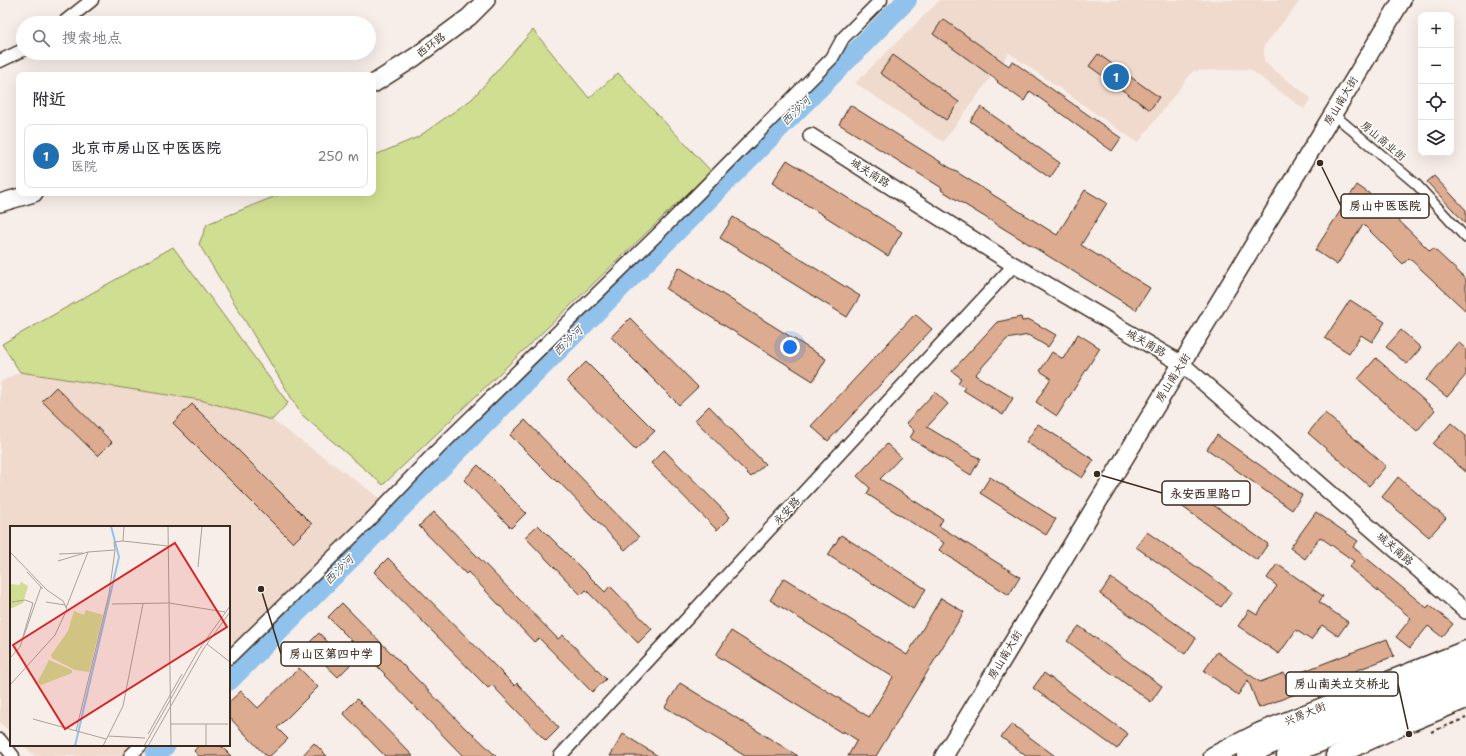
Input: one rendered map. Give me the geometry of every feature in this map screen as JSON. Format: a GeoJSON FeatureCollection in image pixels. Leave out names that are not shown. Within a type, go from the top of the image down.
{"type":"FeatureCollection","features":[{"type":"Feature","properties":{"kind":"main road","name":"西环路"},"geometry":{"type":"LineString","coordinates":[[376,73],[418,45],[460,14],[475,0]]}},
{"type":"Feature","properties":{"kind":"main road","name":"西环路"},"geometry":{"type":"LineString","coordinates":[[376,82],[416,57],[469,17],[486,0]]}},
{"type":"Feature","properties":{"kind":"main road","name":"房山南大街"},"geometry":{"type":"LineString","coordinates":[[944,756],[1402,0]]}},
{"type":"Feature","properties":{"kind":"main road"},"geometry":{"type":"LineString","coordinates":[[0,196],[16,191]]}},
{"type":"Feature","properties":{"kind":"main road"},"geometry":{"type":"LineString","coordinates":[[0,203],[24,196]]}},
{"type":"Feature","properties":{"kind":"main road","name":"兴房大街"},"geometry":{"type":"LineString","coordinates":[[1213,756],[1260,732],[1466,650]]}},
{"type":"Feature","properties":{"kind":"main road","name":"兴房大街"},"geometry":{"type":"LineString","coordinates":[[1246,756],[1270,745],[1466,668]]}},
{"type":"Feature","properties":{"kind":"main road"},"geometry":{"type":"LineString","coordinates":[[1286,756],[1466,685]]}},
{"type":"Feature","properties":{"kind":"main road"},"geometry":{"type":"LineString","coordinates":[[1335,756],[1396,728],[1466,699]]}},
{"type":"Feature","properties":{"kind":"main road"},"geometry":{"type":"LineString","coordinates":[[1358,728],[1396,728]]}},
{"type":"Feature","properties":{"kind":"street"},"geometry":{"type":"LineString","coordinates":[[69,16],[78,6],[92,0]]}},
{"type":"Feature","properties":{"kind":"street"},"geometry":{"type":"LineString","coordinates":[[230,657],[368,522],[438,449],[663,229],[822,69],[832,58],[843,38],[881,0]]}},
{"type":"Feature","properties":{"kind":"street"},"geometry":{"type":"LineString","coordinates":[[0,61],[16,53]]}},
{"type":"Feature","properties":{"kind":"street","name":"房山商业街"},"geometry":{"type":"LineString","coordinates":[[1333,114],[1416,184],[1466,238]]}},
{"type":"Feature","properties":{"kind":"street","name":"城关南路"},"geometry":{"type":"LineString","coordinates":[[811,136],[1014,265],[1182,364],[1466,611]]}},
{"type":"Feature","properties":{"kind":"street","name":"永安路"},"geometry":{"type":"LineString","coordinates":[[560,756],[1014,265]]}},
{"type":"Feature","properties":{"kind":"street"},"geometry":{"type":"LineString","coordinates":[[0,740],[13,756]]}},
{"type":"Feature","properties":{"kind":"street"},"geometry":{"type":"LineString","coordinates":[[130,756],[140,746]]}},
{"type":"Feature","properties":{"kind":"path"},"geometry":{"type":"LineString","coordinates":[[1431,732],[1466,718]]}},
{"type":"Feature","properties":{"kind":"shaded area"},"geometry":{"type":"Polygon","coordinates":[[[940,0],[1301,0],[1264,46],[1264,62],[1311,98],[1304,109],[1249,69],[1193,71],[1138,143],[1009,53],[943,142],[855,83],[940,0]]]}},
{"type":"Feature","properties":{"kind":"shaded area"},"geometry":{"type":"Polygon","coordinates":[[[20,372],[200,400],[272,420],[383,500],[230,650],[230,526],[10,526],[10,732],[0,722],[0,382],[20,372]]]}},
{"type":"Feature","properties":{"kind":"shaded area"},"geometry":{"type":"Polygon","coordinates":[[[24,746],[133,746],[123,756],[35,756],[24,746]]]}},
{"type":"Feature","properties":{"kind":"green space"},"geometry":{"type":"Polygon","coordinates":[[[533,30],[589,98],[618,73],[711,171],[383,485],[301,414],[199,244],[207,224],[276,196],[376,196],[376,155],[418,137],[472,99],[533,30]]]}},
{"type":"Feature","properties":{"kind":"green space"},"geometry":{"type":"Polygon","coordinates":[[[173,247],[288,403],[272,420],[200,400],[20,372],[2,344],[173,247]]]}},
{"type":"Feature","properties":{"kind":"building"},"geometry":{"type":"Polygon","coordinates":[[[943,19],[1009,66],[1012,61],[1121,138],[1112,151],[1030,91],[1024,101],[933,34],[943,19]]]}},
{"type":"Feature","properties":{"kind":"building"},"geometry":{"type":"Polygon","coordinates":[[[1098,54],[1159,97],[1150,110],[1089,66],[1098,54]]]}},
{"type":"Feature","properties":{"kind":"building"},"geometry":{"type":"Polygon","coordinates":[[[893,55],[959,102],[946,120],[880,73],[893,55]]]}},
{"type":"Feature","properties":{"kind":"building"},"geometry":{"type":"Polygon","coordinates":[[[850,105],[1057,235],[1085,190],[1107,203],[1081,245],[1150,288],[1136,310],[941,190],[942,188],[839,124],[850,105]]]}},
{"type":"Feature","properties":{"kind":"building"},"geometry":{"type":"Polygon","coordinates":[[[981,107],[1060,163],[1050,178],[970,121],[981,107]]]}},
{"type":"Feature","properties":{"kind":"building"},"geometry":{"type":"Polygon","coordinates":[[[787,160],[902,232],[888,256],[772,183],[787,160]]]}},
{"type":"Feature","properties":{"kind":"building"},"geometry":{"type":"Polygon","coordinates":[[[1434,176],[1466,210],[1466,224],[1427,182],[1434,176]]]}},
{"type":"Feature","properties":{"kind":"building"},"geometry":{"type":"Polygon","coordinates":[[[1357,185],[1377,199],[1430,251],[1433,248],[1466,279],[1466,311],[1409,258],[1403,264],[1363,224],[1337,265],[1315,250],[1357,185]]]}},
{"type":"Feature","properties":{"kind":"building"},"geometry":{"type":"Polygon","coordinates":[[[733,217],[860,296],[847,317],[720,238],[733,217]]]}},
{"type":"Feature","properties":{"kind":"building"},"geometry":{"type":"Polygon","coordinates":[[[679,267],[826,359],[813,381],[666,289],[679,267]]]}},
{"type":"Feature","properties":{"kind":"building"},"geometry":{"type":"Polygon","coordinates":[[[1350,300],[1385,322],[1372,342],[1361,335],[1349,353],[1325,338],[1350,300]]]}},
{"type":"Feature","properties":{"kind":"building"},"geometry":{"type":"Polygon","coordinates":[[[915,314],[932,329],[828,441],[811,426],[915,314]]]}},
{"type":"Feature","properties":{"kind":"building"},"geometry":{"type":"Polygon","coordinates":[[[1021,317],[1022,321],[1030,320],[1056,335],[1048,347],[1028,335],[1007,339],[975,375],[1013,398],[1003,415],[963,390],[965,387],[958,383],[961,378],[952,371],[997,322],[1021,317]]]}},
{"type":"Feature","properties":{"kind":"building"},"geometry":{"type":"Polygon","coordinates":[[[630,318],[698,387],[679,405],[611,337],[630,318]]]}},
{"type":"Feature","properties":{"kind":"building"},"geometry":{"type":"Polygon","coordinates":[[[1401,330],[1421,348],[1407,364],[1386,347],[1401,330]]]}},
{"type":"Feature","properties":{"kind":"building"},"geometry":{"type":"Polygon","coordinates":[[[1078,334],[1100,348],[1057,416],[1036,402],[1051,378],[1040,371],[1052,352],[1063,359],[1078,334]]]}},
{"type":"Feature","properties":{"kind":"building"},"geometry":{"type":"Polygon","coordinates":[[[1458,342],[1466,349],[1466,375],[1447,397],[1426,380],[1458,342]]]}},
{"type":"Feature","properties":{"kind":"building"},"geometry":{"type":"Polygon","coordinates":[[[1376,358],[1435,410],[1417,431],[1358,379],[1376,358]]]}},
{"type":"Feature","properties":{"kind":"building"},"geometry":{"type":"Polygon","coordinates":[[[586,362],[655,431],[635,450],[567,381],[586,362]]]}},
{"type":"Feature","properties":{"kind":"building"},"geometry":{"type":"Polygon","coordinates":[[[56,387],[112,442],[98,456],[42,401],[56,387]]]}},
{"type":"Feature","properties":{"kind":"building"},"geometry":{"type":"Polygon","coordinates":[[[935,392],[948,404],[927,427],[980,459],[971,475],[910,438],[914,431],[906,423],[935,392]]]}},
{"type":"Feature","properties":{"kind":"building"},"geometry":{"type":"Polygon","coordinates":[[[192,404],[312,524],[293,543],[173,423],[192,404]]]}},
{"type":"Feature","properties":{"kind":"building"},"geometry":{"type":"Polygon","coordinates":[[[709,406],[765,464],[751,477],[695,420],[709,406]]]}},
{"type":"Feature","properties":{"kind":"building"},"geometry":{"type":"Polygon","coordinates":[[[1325,413],[1386,466],[1369,486],[1308,433],[1325,413]]]}},
{"type":"Feature","properties":{"kind":"building"},"geometry":{"type":"Polygon","coordinates":[[[525,420],[639,537],[625,550],[558,481],[557,482],[510,435],[525,420]]]}},
{"type":"Feature","properties":{"kind":"building"},"geometry":{"type":"Polygon","coordinates":[[[1451,423],[1466,436],[1466,472],[1433,444],[1451,423]]]}},
{"type":"Feature","properties":{"kind":"building"},"geometry":{"type":"Polygon","coordinates":[[[1038,424],[1094,460],[1082,478],[1026,442],[1038,424]]]}},
{"type":"Feature","properties":{"kind":"building"},"geometry":{"type":"Polygon","coordinates":[[[1217,435],[1302,495],[1292,510],[1207,449],[1217,435]]]}},
{"type":"Feature","properties":{"kind":"building"},"geometry":{"type":"Polygon","coordinates":[[[887,444],[901,457],[880,479],[943,519],[939,526],[1020,577],[1009,595],[939,550],[944,543],[867,494],[870,488],[857,476],[887,444]]]}},
{"type":"Feature","properties":{"kind":"building"},"geometry":{"type":"Polygon","coordinates":[[[664,450],[730,517],[717,530],[651,463],[664,450]]]}},
{"type":"Feature","properties":{"kind":"building"},"geometry":{"type":"Polygon","coordinates":[[[478,465],[526,513],[511,528],[464,480],[478,465]]]}},
{"type":"Feature","properties":{"kind":"building"},"geometry":{"type":"Polygon","coordinates":[[[990,477],[1056,519],[1046,535],[980,493],[990,477]]]}},
{"type":"Feature","properties":{"kind":"building"},"geometry":{"type":"Polygon","coordinates":[[[1398,477],[1446,518],[1429,537],[1382,497],[1398,477]]]}},
{"type":"Feature","properties":{"kind":"building"},"geometry":{"type":"Polygon","coordinates":[[[1184,484],[1268,544],[1257,560],[1173,500],[1184,484]]]}},
{"type":"Feature","properties":{"kind":"building"},"geometry":{"type":"Polygon","coordinates":[[[434,512],[558,639],[563,635],[606,679],[592,692],[539,638],[534,642],[468,572],[466,574],[419,526],[434,512]]]}},
{"type":"Feature","properties":{"kind":"building"},"geometry":{"type":"Polygon","coordinates":[[[1316,512],[1358,541],[1353,547],[1427,608],[1429,605],[1453,624],[1442,637],[1428,626],[1410,648],[1396,637],[1411,618],[1349,567],[1354,561],[1320,537],[1305,559],[1290,548],[1316,512]]]}},
{"type":"Feature","properties":{"kind":"building"},"geometry":{"type":"Polygon","coordinates":[[[538,525],[605,592],[610,586],[652,629],[638,643],[586,590],[581,595],[525,537],[538,525]]]}},
{"type":"Feature","properties":{"kind":"building"},"geometry":{"type":"Polygon","coordinates":[[[1147,532],[1232,592],[1221,607],[1136,547],[1147,532]]]}},
{"type":"Feature","properties":{"kind":"building"},"geometry":{"type":"Polygon","coordinates":[[[841,535],[926,589],[913,609],[828,555],[841,535]]]}},
{"type":"Feature","properties":{"kind":"building"},"geometry":{"type":"Polygon","coordinates":[[[388,558],[515,686],[517,683],[559,728],[546,741],[492,685],[488,688],[374,572],[388,558]]]}},
{"type":"Feature","properties":{"kind":"building"},"geometry":{"type":"Polygon","coordinates":[[[1277,564],[1323,596],[1319,602],[1348,622],[1338,636],[1322,625],[1311,640],[1296,630],[1279,654],[1238,626],[1249,610],[1257,615],[1277,586],[1267,578],[1277,564]]]}},
{"type":"Feature","properties":{"kind":"building"},"geometry":{"type":"Polygon","coordinates":[[[784,578],[907,655],[941,598],[964,612],[876,756],[848,756],[857,740],[843,731],[842,733],[716,655],[731,631],[869,717],[893,677],[770,600],[784,578]]]}},
{"type":"Feature","properties":{"kind":"building"},"geometry":{"type":"Polygon","coordinates":[[[1111,578],[1196,638],[1185,654],[1100,594],[1111,578]]]}},
{"type":"Feature","properties":{"kind":"building"},"geometry":{"type":"Polygon","coordinates":[[[342,603],[468,731],[469,730],[496,756],[463,756],[328,617],[342,603]]]}},
{"type":"Feature","properties":{"kind":"building"},"geometry":{"type":"Polygon","coordinates":[[[1079,626],[1162,686],[1151,702],[1067,641],[1079,626]]]}},
{"type":"Feature","properties":{"kind":"building"},"geometry":{"type":"Polygon","coordinates":[[[319,633],[350,665],[338,677],[306,646],[319,633]]]}},
{"type":"Feature","properties":{"kind":"building"},"geometry":{"type":"Polygon","coordinates":[[[1387,639],[1394,656],[1259,708],[1248,680],[1238,695],[1204,671],[1217,652],[1260,682],[1284,673],[1286,678],[1387,639]]]}},
{"type":"Feature","properties":{"kind":"building"},"geometry":{"type":"Polygon","coordinates":[[[299,668],[318,687],[277,728],[288,739],[270,756],[266,756],[230,718],[230,701],[241,691],[258,708],[299,668]]]}},
{"type":"Feature","properties":{"kind":"building"},"geometry":{"type":"Polygon","coordinates":[[[1044,673],[1128,734],[1117,749],[1033,688],[1044,673]]]}},
{"type":"Feature","properties":{"kind":"building"},"geometry":{"type":"Polygon","coordinates":[[[680,683],[798,756],[745,756],[665,707],[680,683]]]}},
{"type":"Feature","properties":{"kind":"building"},"geometry":{"type":"Polygon","coordinates":[[[357,699],[413,756],[385,756],[343,713],[357,699]]]}},
{"type":"Feature","properties":{"kind":"building"},"geometry":{"type":"Polygon","coordinates":[[[1012,724],[1055,756],[1026,756],[1001,737],[1012,724]]]}},
{"type":"Feature","properties":{"kind":"building"},"geometry":{"type":"Polygon","coordinates":[[[623,734],[658,756],[610,756],[623,734]]]}},
{"type":"Feature","properties":{"kind":"building"},"geometry":{"type":"Polygon","coordinates":[[[314,743],[327,756],[302,756],[314,743]]]}},
{"type":"Feature","properties":{"kind":"building"},"geometry":{"type":"Polygon","coordinates":[[[198,746],[221,746],[231,756],[199,756],[194,751],[198,746]]]}},
{"type":"Feature","properties":{"kind":"waterway","name":"西沙河"},"geometry":{"type":"LineString","coordinates":[[230,680],[907,0]]}},
{"type":"Feature","properties":{"kind":"waterway","name":"西沙河"},"geometry":{"type":"LineString","coordinates":[[155,756],[165,746]]}},
{"type":"Feature","properties":{"kind":"place","name":"北京市房山区中医医院"},"geometry":{"type":"Point","coordinates":[1116,77]}},
{"type":"Feature","properties":{"kind":"place","name":"房山中医医院"},"geometry":{"type":"Point","coordinates":[1320,163]}},
{"type":"Feature","properties":{"kind":"place","name":"永安西里路口"},"geometry":{"type":"Point","coordinates":[1097,474]}},
{"type":"Feature","properties":{"kind":"place","name":"房山区第四中学"},"geometry":{"type":"Point","coordinates":[261,589]}},
{"type":"Feature","properties":{"kind":"place","name":"房山南关立交桥北"},"geometry":{"type":"Point","coordinates":[1409,734]}}]}
